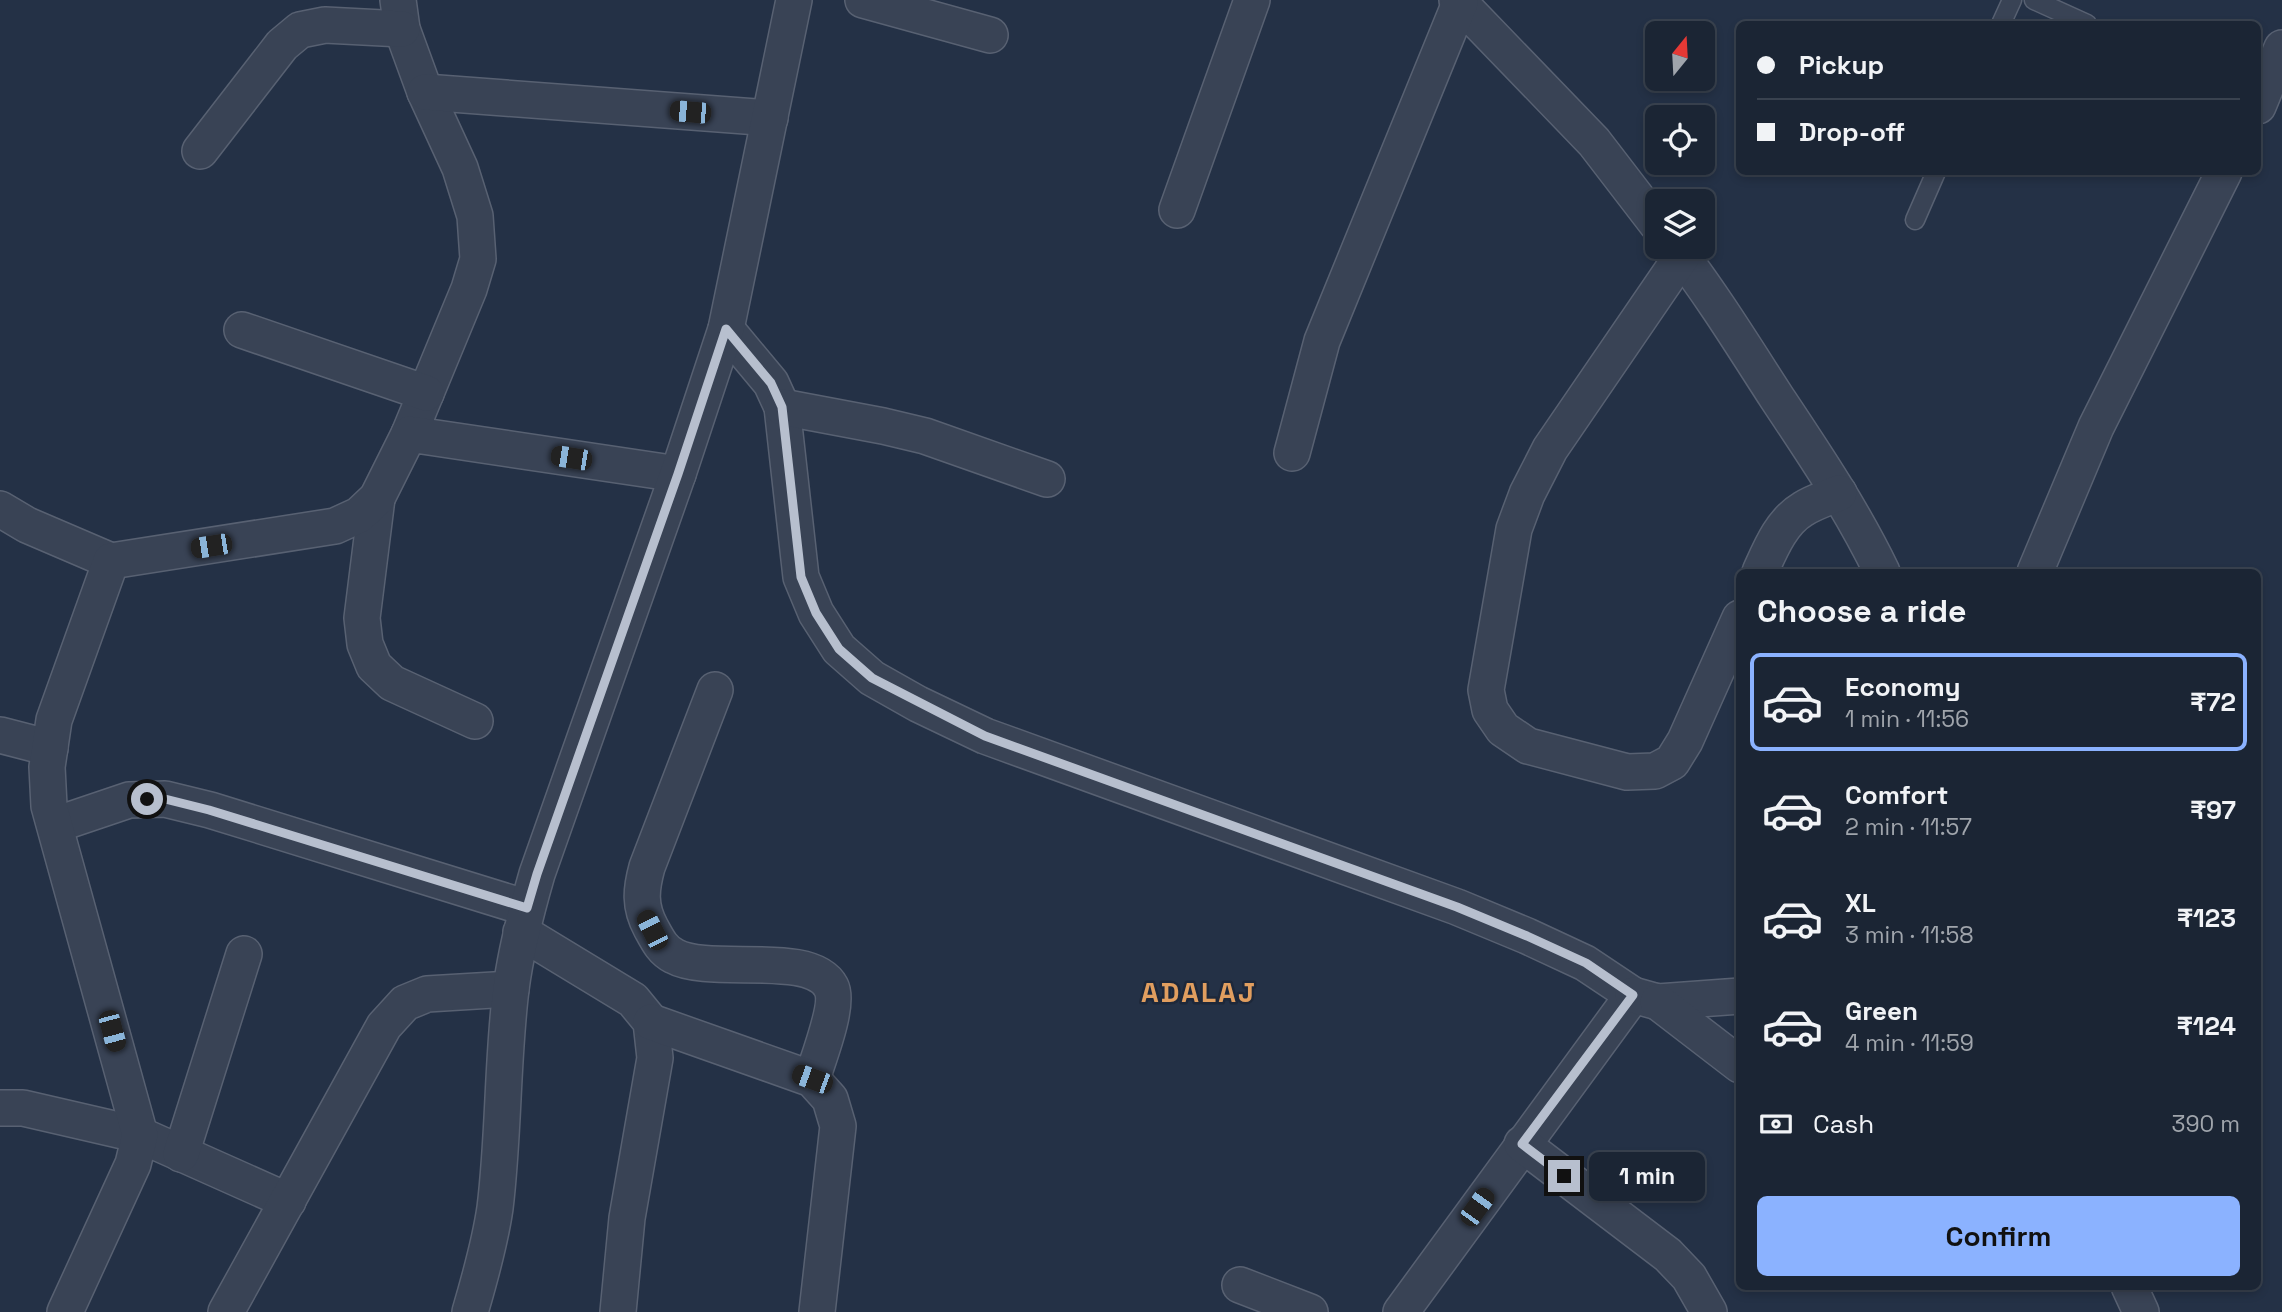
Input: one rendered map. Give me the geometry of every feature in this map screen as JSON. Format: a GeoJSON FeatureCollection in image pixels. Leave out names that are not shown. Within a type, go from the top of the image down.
{"type":"FeatureCollection","features":[{"type":"Feature","properties":{"kind":"street"},"geometry":{"type":"LineString","coordinates":[[470,1312],[483,1267],[494,1210],[501,1152],[511,989],[524,920],[537,874],[678,474],[726,329],[794,0]]}},
{"type":"Feature","properties":{"kind":"street"},"geometry":{"type":"LineString","coordinates":[[863,0],[990,35]]}},
{"type":"Feature","properties":{"kind":"street"},"geometry":{"type":"LineString","coordinates":[[1177,210],[1252,0]]}},
{"type":"Feature","properties":{"kind":"street"},"geometry":{"type":"LineString","coordinates":[[1292,453],[1322,341],[1458,1],[1594,142],[1645,208]]}},
{"type":"Feature","properties":{"kind":"street"},"geometry":{"type":"LineString","coordinates":[[200,151],[282,45],[300,30],[400,15],[425,92],[460,169],[475,216],[478,259],[469,289],[409,434],[377,498],[362,618],[365,644],[374,666],[392,683],[475,721]]}},
{"type":"Feature","properties":{"kind":"street"},"geometry":{"type":"LineString","coordinates":[[2261,97],[2282,48]]}},
{"type":"Feature","properties":{"kind":"street"},"geometry":{"type":"LineString","coordinates":[[425,92],[770,118]]}},
{"type":"Feature","properties":{"kind":"street"},"geometry":{"type":"LineString","coordinates":[[2036,569],[2096,427],[2222,175]]}},
{"type":"Feature","properties":{"kind":"street"},"geometry":{"type":"LineString","coordinates":[[1673,259],[1550,449],[1527,494],[1514,528],[1486,690],[1490,710],[1503,729],[1528,746],[1627,772],[1656,771],[1672,762],[1685,741],[1736,627]]}},
{"type":"Feature","properties":{"kind":"street"},"geometry":{"type":"LineString","coordinates":[[1683,259],[1858,522],[1881,569]]}},
{"type":"Feature","properties":{"kind":"street"},"geometry":{"type":"LineString","coordinates":[[726,329],[771,383],[782,407],[801,577],[816,613],[839,649],[872,678],[985,736],[1457,907],[1527,936],[1586,963],[1646,998],[1736,1062]]}},
{"type":"Feature","properties":{"kind":"street"},"geometry":{"type":"LineString","coordinates":[[242,330],[426,393]]}},
{"type":"Feature","properties":{"kind":"street"},"geometry":{"type":"LineString","coordinates":[[782,407],[925,436],[1046,479]]}},
{"type":"Feature","properties":{"kind":"street"},"geometry":{"type":"LineString","coordinates":[[409,434],[678,474]]}},
{"type":"Feature","properties":{"kind":"street"},"geometry":{"type":"LineString","coordinates":[[1761,569],[1772,544],[1787,524],[1802,510],[1839,493]]}},
{"type":"Feature","properties":{"kind":"street"},"geometry":{"type":"LineString","coordinates":[[0,509],[27,525],[111,561],[335,526],[359,515],[377,498]]}},
{"type":"Feature","properties":{"kind":"street"},"geometry":{"type":"LineString","coordinates":[[65,1312],[133,1164],[139,1135],[50,806],[47,767],[54,720],[111,561]]}},
{"type":"Feature","properties":{"kind":"street"},"geometry":{"type":"LineString","coordinates":[[715,690],[647,867],[641,888],[645,916],[660,945],[674,956],[693,962],[799,967],[822,975],[832,989],[833,1005],[812,1079]]}},
{"type":"Feature","properties":{"kind":"street"},"geometry":{"type":"LineString","coordinates":[[0,735],[50,747]]}},
{"type":"Feature","properties":{"kind":"street"},"geometry":{"type":"LineString","coordinates":[[55,825],[129,800],[165,799],[223,814],[524,920],[633,1000],[651,1022],[812,1079],[830,1099],[838,1126],[817,1312]]}},
{"type":"Feature","properties":{"kind":"street"},"geometry":{"type":"LineString","coordinates":[[181,1154],[244,954]]}},
{"type":"Feature","properties":{"kind":"street"},"geometry":{"type":"LineString","coordinates":[[226,1312],[384,1026],[405,1003],[427,994],[511,989]]}},
{"type":"Feature","properties":{"kind":"street"},"geometry":{"type":"LineString","coordinates":[[1401,1312],[1522,1144],[1646,998],[1736,996]]}},
{"type":"Feature","properties":{"kind":"street"},"geometry":{"type":"LineString","coordinates":[[618,1312],[627,1218],[654,1058],[651,1022]]}},
{"type":"Feature","properties":{"kind":"street"},"geometry":{"type":"LineString","coordinates":[[0,1108],[23,1108],[139,1135],[288,1201]]}},
{"type":"Feature","properties":{"kind":"street"},"geometry":{"type":"LineString","coordinates":[[1522,1144],[1668,1255],[1689,1277],[1709,1312]]}},
{"type":"Feature","properties":{"kind":"street"},"geometry":{"type":"LineString","coordinates":[[1240,1284],[1310,1312]]}},
{"type":"Feature","properties":{"kind":"street"},"geometry":{"type":"LineString","coordinates":[[2131,1290],[2141,1312]]}},
{"type":"Feature","properties":{"kind":"lane"},"geometry":{"type":"LineString","coordinates":[[2002,21],[2012,0]]}},
{"type":"Feature","properties":{"kind":"lane"},"geometry":{"type":"LineString","coordinates":[[2034,0],[2080,21]]}},
{"type":"Feature","properties":{"kind":"lane"},"geometry":{"type":"LineString","coordinates":[[1915,220],[1935,175]]}},
{"type":"Feature","properties":{"kind":"district","name":"ADALAJ"},"geometry":{"type":"Point","coordinates":[1199,992]}},
{"type":"Feature","properties":{"kind":"route"},"geometry":{"type":"LineString","coordinates":[[147,799],[165,799],[209,810],[527,908],[726,329],[771,383],[782,407],[801,577],[816,613],[839,649],[872,678],[918,704],[985,736],[1457,907],[1527,936],[1586,963],[1633,995],[1522,1144],[1564,1176]]}}]}
